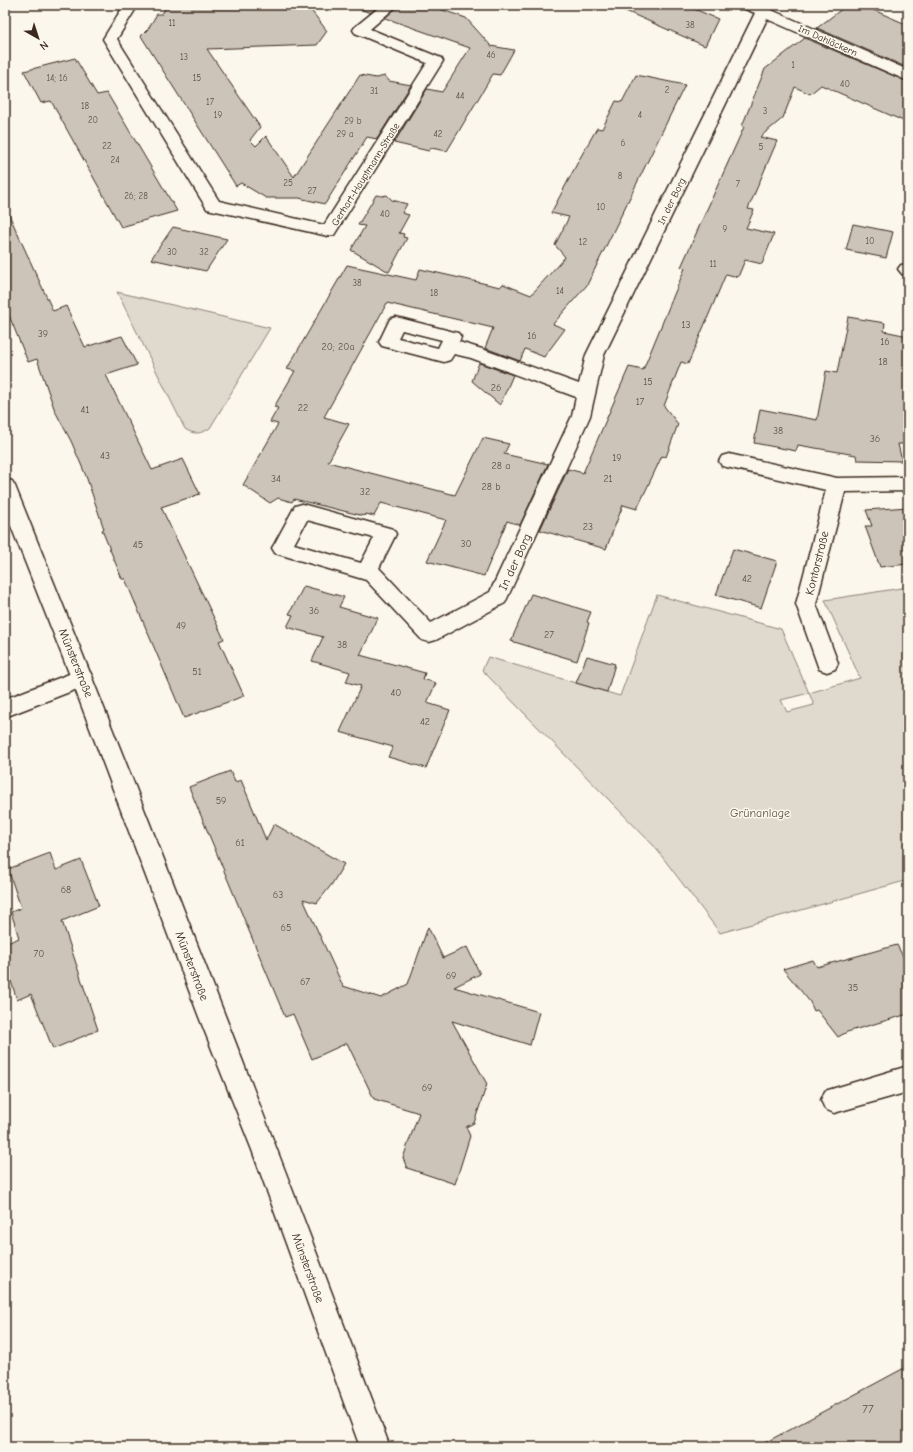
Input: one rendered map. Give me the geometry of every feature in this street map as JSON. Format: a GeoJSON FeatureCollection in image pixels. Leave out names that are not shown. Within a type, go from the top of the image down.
{"type":"FeatureCollection","features":[{"type":"Feature","properties":{"kind":"street","name":"Gerhart-Hauptmann-Straße"},"geometry":{"type":"LineString","coordinates":[[131,5],[110,39],[214,205],[328,231],[436,61],[360,30],[391,5]]}},
{"type":"Feature","properties":{"kind":"street","name":"Im Dahläckern"},"geometry":{"type":"LineString","coordinates":[[748,5],[908,76]]}},
{"type":"Feature","properties":{"kind":"street","name":"In der Borg"},"geometry":{"type":"LineString","coordinates":[[367,571],[386,534],[302,511],[282,548],[374,574],[429,634],[498,597],[581,416],[595,355],[764,12]]}},
{"type":"Feature","properties":{"kind":"street"},"geometry":{"type":"LineString","coordinates":[[448,346],[476,353],[586,394]]}},
{"type":"Feature","properties":{"kind":"street"},"geometry":{"type":"LineString","coordinates":[[729,461],[836,485],[908,484]]}},
{"type":"Feature","properties":{"kind":"street","name":"Kontorstraße"},"geometry":{"type":"LineString","coordinates":[[827,663],[806,604],[836,485]]}},
{"type":"Feature","properties":{"kind":"street","name":"Münsterstraße"},"geometry":{"type":"LineString","coordinates":[[5,486],[82,678],[212,1017],[265,1150],[375,1447]]}},
{"type":"Feature","properties":{"kind":"street"},"geometry":{"type":"LineString","coordinates":[[5,708],[82,678]]}},
{"type":"Feature","properties":{"kind":"street"},"geometry":{"type":"LineString","coordinates":[[834,1100],[908,1079]]}},
{"type":"Feature","properties":{"kind":"green space"},"geometry":{"type":"Polygon","coordinates":[[[117,292],[270,328],[210,428],[204,432],[191,432],[185,429],[117,292]]]}},
{"type":"Feature","properties":{"kind":"green space","name":"Grünanlage"},"geometry":{"type":"Polygon","coordinates":[[[908,587],[908,880],[720,933],[654,846],[482,670],[488,657],[620,696],[657,595],[781,629],[809,693],[860,678],[825,600],[908,587]],[[809,693],[781,700],[787,712],[814,705],[809,693]]]}},
{"type":"Feature","properties":{"kind":"building"},"geometry":{"type":"Polygon","coordinates":[[[167,5],[307,5],[327,31],[317,45],[207,49],[260,127],[250,140],[256,146],[266,136],[294,177],[360,75],[376,78],[385,76],[389,81],[411,85],[377,139],[367,137],[325,204],[299,198],[266,198],[241,183],[236,186],[141,36],[148,29],[157,14],[162,14],[167,5]]]}},
{"type":"Feature","properties":{"kind":"building"},"geometry":{"type":"Polygon","coordinates":[[[361,5],[380,5],[370,13],[360,9],[361,5]]]}},
{"type":"Feature","properties":{"kind":"building"},"geometry":{"type":"Polygon","coordinates":[[[399,5],[428,5],[466,18],[491,46],[514,50],[500,75],[493,74],[447,151],[431,148],[429,151],[394,143],[427,89],[442,92],[470,48],[385,18],[399,5]]]}},
{"type":"Feature","properties":{"kind":"building"},"geometry":{"type":"Polygon","coordinates":[[[612,5],[685,5],[718,19],[705,46],[612,5]]]}},
{"type":"Feature","properties":{"kind":"building"},"geometry":{"type":"Polygon","coordinates":[[[847,5],[862,5],[908,25],[908,68],[817,28],[847,5]]]}},
{"type":"Feature","properties":{"kind":"building"},"geometry":{"type":"Polygon","coordinates":[[[805,38],[908,82],[908,123],[821,85],[810,94],[795,87],[783,118],[760,137],[777,141],[748,209],[754,210],[746,228],[774,234],[762,264],[745,260],[738,277],[726,274],[688,364],[681,362],[664,406],[678,424],[666,457],[662,456],[637,509],[623,505],[606,549],[540,530],[568,469],[583,473],[629,367],[643,370],[685,268],[681,267],[744,127],[742,126],[765,69],[805,38]]]}},
{"type":"Feature","properties":{"kind":"building"},"geometry":{"type":"Polygon","coordinates":[[[75,58],[97,95],[107,93],[177,211],[121,227],[51,101],[41,103],[24,71],[75,58]]]}},
{"type":"Feature","properties":{"kind":"building"},"geometry":{"type":"Polygon","coordinates":[[[636,75],[685,85],[587,285],[553,324],[565,329],[544,357],[525,349],[520,361],[485,348],[493,328],[387,303],[324,417],[349,424],[328,462],[455,495],[483,438],[509,444],[504,454],[548,464],[520,525],[507,521],[484,576],[427,561],[446,520],[381,503],[374,516],[366,514],[364,516],[294,499],[292,502],[278,498],[270,503],[243,485],[278,424],[270,422],[278,408],[274,407],[295,371],[287,369],[347,265],[416,280],[420,269],[500,287],[503,284],[531,295],[565,257],[555,245],[569,217],[551,213],[597,128],[602,129],[616,101],[622,102],[636,75]]]}},
{"type":"Feature","properties":{"kind":"building"},"geometry":{"type":"Polygon","coordinates":[[[376,195],[387,195],[392,200],[407,204],[402,213],[409,215],[399,233],[404,234],[403,237],[407,238],[389,272],[351,250],[365,226],[358,225],[376,195]]]}},
{"type":"Feature","properties":{"kind":"building"},"geometry":{"type":"Polygon","coordinates":[[[5,206],[53,311],[66,306],[85,347],[122,336],[137,365],[106,375],[152,470],[183,459],[200,494],[161,507],[224,639],[219,641],[244,696],[184,718],[125,579],[122,579],[102,530],[104,529],[86,476],[71,441],[55,411],[37,359],[28,362],[5,305],[5,206]]]}},
{"type":"Feature","properties":{"kind":"building"},"geometry":{"type":"Polygon","coordinates":[[[853,224],[893,232],[886,258],[846,250],[853,224]]]}},
{"type":"Feature","properties":{"kind":"building"},"geometry":{"type":"Polygon","coordinates":[[[173,227],[227,239],[206,271],[151,259],[173,227]]]}},
{"type":"Feature","properties":{"kind":"building"},"geometry":{"type":"Polygon","coordinates":[[[848,317],[885,323],[884,331],[908,336],[908,444],[898,444],[902,461],[857,460],[856,455],[798,445],[796,451],[754,443],[760,409],[817,420],[826,371],[837,373],[848,317]]]}},
{"type":"Feature","properties":{"kind":"building"},"geometry":{"type":"Polygon","coordinates":[[[479,363],[513,375],[500,405],[472,381],[479,363]]]}},
{"type":"Feature","properties":{"kind":"building"},"geometry":{"type":"Polygon","coordinates":[[[908,507],[908,564],[880,567],[865,526],[872,526],[866,510],[908,507]]]}},
{"type":"Feature","properties":{"kind":"building"},"geometry":{"type":"Polygon","coordinates":[[[733,549],[777,561],[761,608],[716,595],[733,549]]]}},
{"type":"Feature","properties":{"kind":"building"},"geometry":{"type":"Polygon","coordinates":[[[304,586],[344,597],[339,607],[378,618],[360,655],[425,673],[423,679],[436,683],[427,703],[450,710],[426,768],[388,757],[393,747],[340,732],[361,686],[346,682],[350,672],[312,661],[323,637],[287,627],[293,615],[289,614],[304,586]]]}},
{"type":"Feature","properties":{"kind":"building"},"geometry":{"type":"Polygon","coordinates":[[[531,594],[591,612],[577,661],[511,641],[531,594]]]}},
{"type":"Feature","properties":{"kind":"building"},"geometry":{"type":"Polygon","coordinates":[[[587,656],[615,664],[607,692],[576,683],[587,656]]]}},
{"type":"Feature","properties":{"kind":"building"},"geometry":{"type":"Polygon","coordinates":[[[230,771],[235,782],[241,780],[266,840],[274,824],[344,864],[332,884],[317,903],[303,899],[343,986],[381,998],[408,984],[428,927],[443,958],[467,947],[480,974],[454,987],[539,1012],[530,1045],[452,1021],[487,1084],[474,1123],[466,1127],[470,1136],[455,1184],[407,1168],[403,1158],[419,1113],[374,1099],[347,1043],[312,1059],[293,1014],[285,1017],[189,787],[230,771]]]}},
{"type":"Feature","properties":{"kind":"building"},"geometry":{"type":"Polygon","coordinates":[[[50,853],[56,870],[81,860],[99,906],[62,921],[98,1030],[53,1049],[31,994],[17,1000],[5,962],[5,944],[19,938],[11,912],[21,908],[8,869],[50,853]]]}},
{"type":"Feature","properties":{"kind":"building"},"geometry":{"type":"Polygon","coordinates":[[[897,945],[908,966],[908,1014],[847,1032],[838,1037],[817,1010],[814,1011],[810,1002],[783,969],[813,960],[817,967],[897,945]]]}},
{"type":"Feature","properties":{"kind":"building"},"geometry":{"type":"Polygon","coordinates":[[[908,1366],[908,1447],[757,1447],[908,1366]]]}}]}
